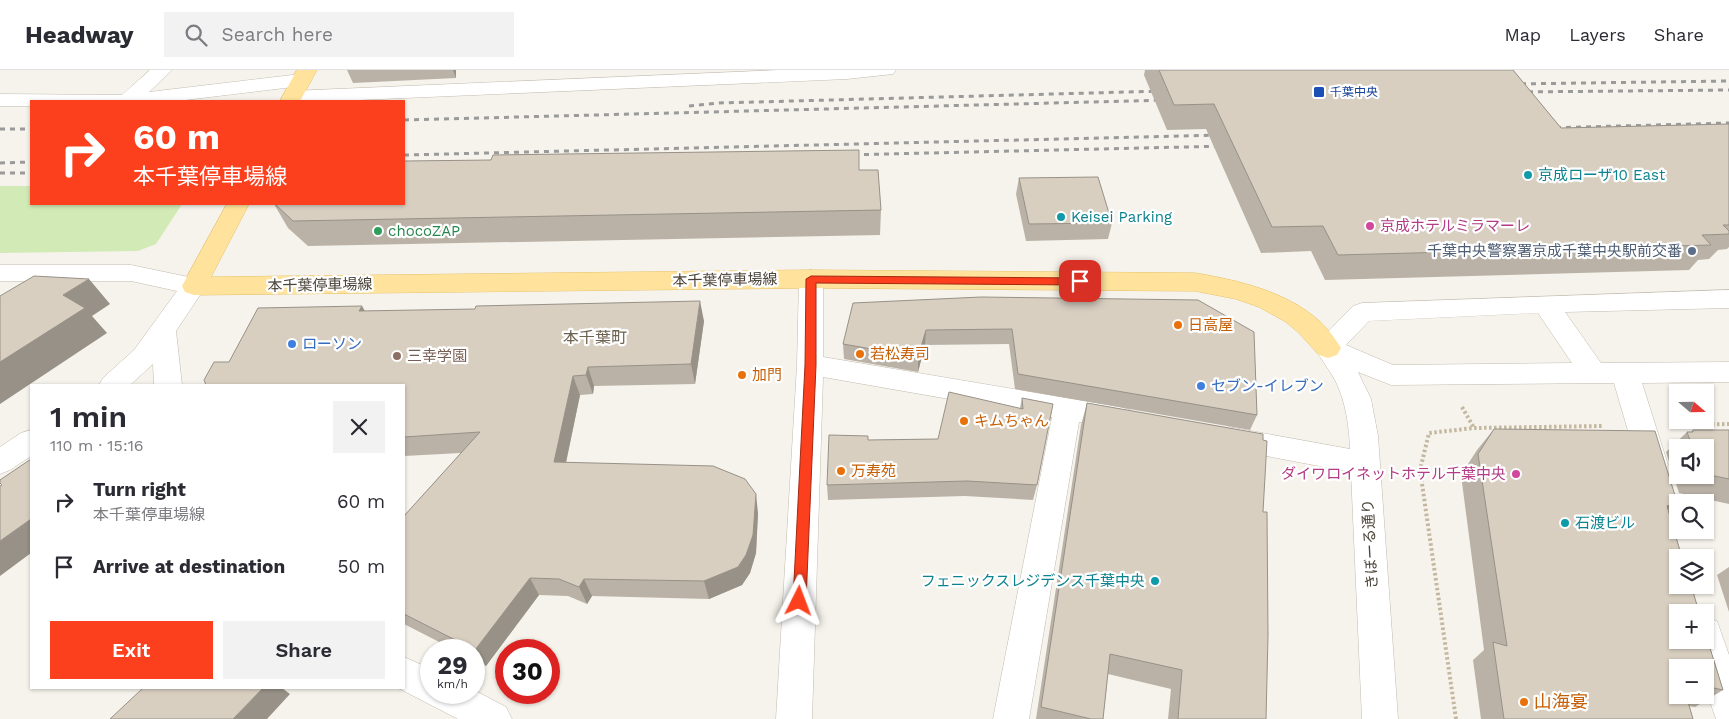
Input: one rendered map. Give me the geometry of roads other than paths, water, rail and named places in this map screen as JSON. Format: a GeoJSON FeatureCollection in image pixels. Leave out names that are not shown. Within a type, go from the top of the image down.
{"type":"FeatureCollection","features":[{"type":"Feature","properties":{"kind":"main road"},"geometry":{"type":"LineString","coordinates":[[194,286],[237,205]]}},
{"type":"Feature","properties":{"kind":"main road","name":"本千葉停車場線"},"geometry":{"type":"LineString","coordinates":[[194,286],[811,279],[1195,282],[1225,287],[1257,296],[1280,307],[1306,325],[1328,348]]}},
{"type":"Feature","properties":{"kind":"street"},"geometry":{"type":"LineString","coordinates":[[129,100],[162,70]]}},
{"type":"Feature","properties":{"kind":"street"},"geometry":{"type":"LineString","coordinates":[[140,100],[298,87],[886,70]]}},
{"type":"Feature","properties":{"kind":"street"},"geometry":{"type":"LineString","coordinates":[[2,98],[81,100]]}},
{"type":"Feature","properties":{"kind":"street"},"geometry":{"type":"LineString","coordinates":[[0,273],[130,273],[194,286],[143,357],[113,384]]}},
{"type":"Feature","properties":{"kind":"street"},"geometry":{"type":"LineString","coordinates":[[794,719],[810,365],[811,279]]}},
{"type":"Feature","properties":{"kind":"street"},"geometry":{"type":"LineString","coordinates":[[1729,299],[1545,304],[1362,312],[1328,348],[1391,375],[1729,372]]}},
{"type":"Feature","properties":{"kind":"street"},"geometry":{"type":"LineString","coordinates":[[1545,304],[1594,374]]}},
{"type":"Feature","properties":{"kind":"street"},"geometry":{"type":"LineString","coordinates":[[163,331],[168,384]]}},
{"type":"Feature","properties":{"kind":"street","name":"きぼーる通り"},"geometry":{"type":"LineString","coordinates":[[1328,348],[1349,378],[1361,407],[1380,719]]}},
{"type":"Feature","properties":{"kind":"street"},"geometry":{"type":"LineString","coordinates":[[810,365],[1143,422]]}},
{"type":"Feature","properties":{"kind":"street"},"geometry":{"type":"LineString","coordinates":[[1625,373],[1661,491]]}},
{"type":"Feature","properties":{"kind":"street"},"geometry":{"type":"LineString","coordinates":[[1011,719],[1067,409]]}},
{"type":"Feature","properties":{"kind":"street"},"geometry":{"type":"LineString","coordinates":[[1208,434],[1365,463]]}},
{"type":"Feature","properties":{"kind":"street"},"geometry":{"type":"LineString","coordinates":[[0,462],[30,442]]}},
{"type":"Feature","properties":{"kind":"street"},"geometry":{"type":"LineString","coordinates":[[1710,649],[1729,709]]}},
{"type":"Feature","properties":{"kind":"street"},"geometry":{"type":"LineString","coordinates":[[405,674],[420,681]]}},
{"type":"Feature","properties":{"kind":"street"},"geometry":{"type":"LineString","coordinates":[[465,704],[494,719]]}},
{"type":"Feature","properties":{"kind":"railway"},"geometry":{"type":"LineString","coordinates":[[1511,84],[1729,81]]}},
{"type":"Feature","properties":{"kind":"railway"},"geometry":{"type":"LineString","coordinates":[[1518,92],[1729,90]]}},
{"type":"Feature","properties":{"kind":"railway"},"geometry":{"type":"LineString","coordinates":[[689,106],[719,103],[1164,91]]}},
{"type":"Feature","properties":{"kind":"railway"},"geometry":{"type":"LineString","coordinates":[[405,120],[1168,100]]}},
{"type":"Feature","properties":{"kind":"railway"},"geometry":{"type":"LineString","coordinates":[[1546,128],[1729,123]]}},
{"type":"Feature","properties":{"kind":"railway"},"geometry":{"type":"LineString","coordinates":[[0,129],[30,129]]}},
{"type":"Feature","properties":{"kind":"railway"},"geometry":{"type":"LineString","coordinates":[[405,155],[1224,135]]}},
{"type":"Feature","properties":{"kind":"railway"},"geometry":{"type":"LineString","coordinates":[[844,155],[1227,146]]}},
{"type":"Feature","properties":{"kind":"railway"},"geometry":{"type":"LineString","coordinates":[[0,163],[30,162]]}},
{"type":"Feature","properties":{"kind":"railway"},"geometry":{"type":"LineString","coordinates":[[0,173],[30,173]]}},
{"type":"Feature","properties":{"kind":"place","name":"千葉中央"},"geometry":{"type":"Point","coordinates":[1319,92]}},
{"type":"Feature","properties":{"kind":"place","name":"京成ローザ10 East"},"geometry":{"type":"Point","coordinates":[1528,175]}},
{"type":"Feature","properties":{"kind":"place","name":"Keisei Parking"},"geometry":{"type":"Point","coordinates":[1061,217]}},
{"type":"Feature","properties":{"kind":"place","name":"京成ホテルミラマーレ"},"geometry":{"type":"Point","coordinates":[1370,226]}},
{"type":"Feature","properties":{"kind":"place","name":"chocoZAP"},"geometry":{"type":"Point","coordinates":[378,231]}},
{"type":"Feature","properties":{"kind":"place","name":"千葉中央警察署京成千葉中央駅前交番"},"geometry":{"type":"Point","coordinates":[1692,251]}},
{"type":"Feature","properties":{"kind":"place","name":"日高屋"},"geometry":{"type":"Point","coordinates":[1178,325]}},
{"type":"Feature","properties":{"kind":"place","name":"ローソン"},"geometry":{"type":"Point","coordinates":[292,344]}},
{"type":"Feature","properties":{"kind":"place","name":"若松寿司"},"geometry":{"type":"Point","coordinates":[860,354]}},
{"type":"Feature","properties":{"kind":"place","name":"三幸学園"},"geometry":{"type":"Point","coordinates":[397,356]}},
{"type":"Feature","properties":{"kind":"place","name":"加門"},"geometry":{"type":"Point","coordinates":[742,375]}},
{"type":"Feature","properties":{"kind":"place","name":"セブン-イレブン"},"geometry":{"type":"Point","coordinates":[1201,386]}},
{"type":"Feature","properties":{"kind":"place","name":"キムちゃん"},"geometry":{"type":"Point","coordinates":[964,421]}},
{"type":"Feature","properties":{"kind":"place","name":"万寿苑"},"geometry":{"type":"Point","coordinates":[841,471]}},
{"type":"Feature","properties":{"kind":"place","name":"ダイワロイネットホテル千葉中央"},"geometry":{"type":"Point","coordinates":[1516,474]}},
{"type":"Feature","properties":{"kind":"place","name":"石渡ビル"},"geometry":{"type":"Point","coordinates":[1565,523]}},
{"type":"Feature","properties":{"kind":"place","name":"フェニックスレジデンス千葉中央"},"geometry":{"type":"Point","coordinates":[1155,581]}},
{"type":"Feature","properties":{"kind":"place","name":"山海宴"},"geometry":{"type":"Point","coordinates":[1524,702]}},
{"type":"Feature","properties":{"kind":"district","name":"本千葉町"},"geometry":{"type":"Point","coordinates":[595,337]}}]}
